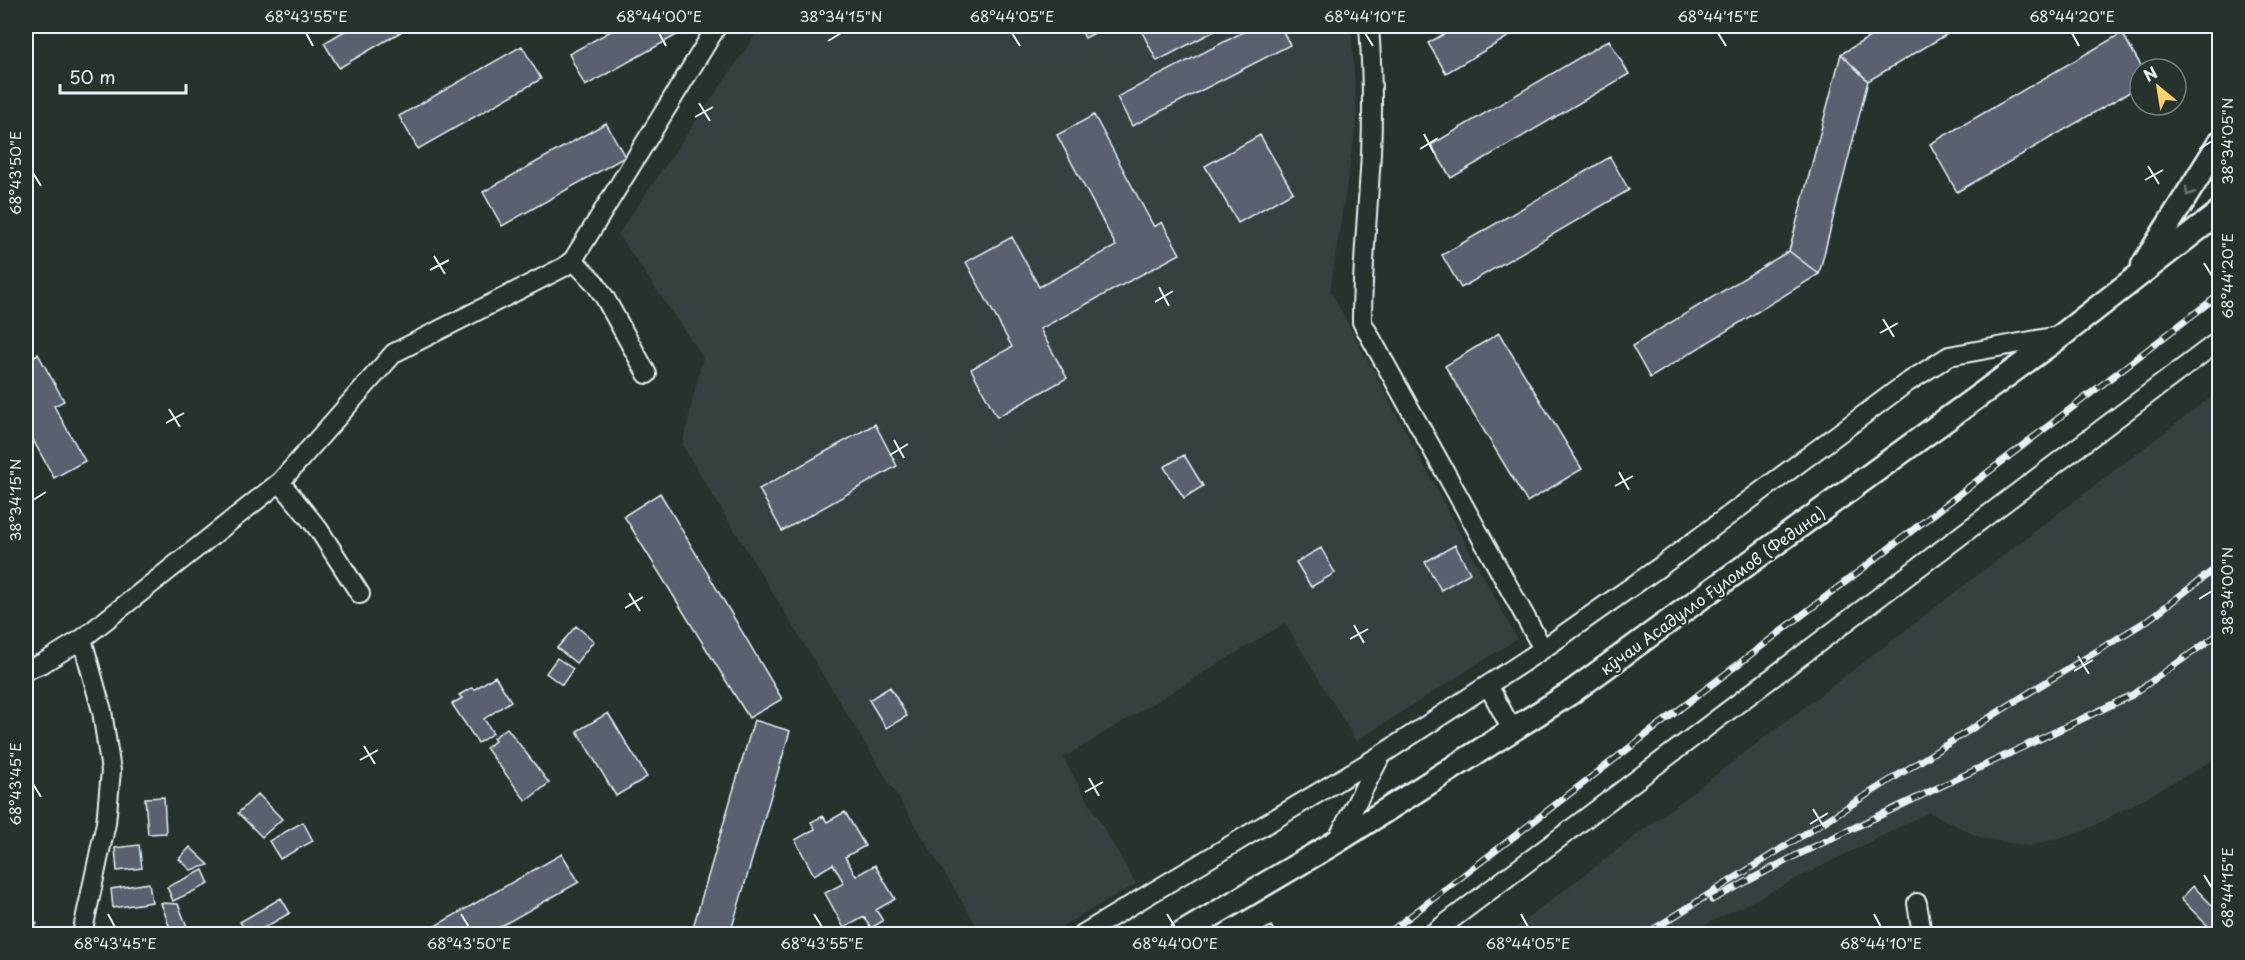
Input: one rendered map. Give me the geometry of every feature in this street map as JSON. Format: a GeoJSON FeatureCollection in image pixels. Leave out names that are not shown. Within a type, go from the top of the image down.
{"type":"FeatureCollection","features":[{"type":"Feature","properties":{"kind":"street"},"geometry":{"type":"LineString","coordinates":[[26,670],[43,663],[82,639],[280,482],[394,353],[564,267],[573,260],[717,26]]}},
{"type":"Feature","properties":{"kind":"street"},"geometry":{"type":"LineString","coordinates":[[1369,26],[1372,60],[1371,152],[1362,284],[1362,322],[1543,649]]}},
{"type":"Feature","properties":{"kind":"street"},"geometry":{"type":"LineString","coordinates":[[2134,279],[2220,142]]}},
{"type":"Feature","properties":{"kind":"street","name":"кӯчаи Асадулло Ғуломов (Федина)"},"geometry":{"type":"LineString","coordinates":[[1181,934],[1336,842],[1578,688],[2061,336],[2220,212]]}},
{"type":"Feature","properties":{"kind":"street"},"geometry":{"type":"LineString","coordinates":[[573,260],[595,283],[605,298],[647,374]]}},
{"type":"Feature","properties":{"kind":"street"},"geometry":{"type":"LineString","coordinates":[[1083,934],[1381,755],[1543,649],[1661,566],[1905,384],[1949,356],[2061,336]]}},
{"type":"Feature","properties":{"kind":"street"},"geometry":{"type":"LineString","coordinates":[[1432,934],[2220,340]]}},
{"type":"Feature","properties":{"kind":"street"},"geometry":{"type":"LineString","coordinates":[[280,482],[319,530],[360,594]]}},
{"type":"Feature","properties":{"kind":"street"},"geometry":{"type":"LineString","coordinates":[[82,639],[102,711],[111,771],[106,823],[82,934]]}},
{"type":"Feature","properties":{"kind":"street"},"geometry":{"type":"LineString","coordinates":[[1488,685],[1512,730]]}},
{"type":"Feature","properties":{"kind":"street"},"geometry":{"type":"LineString","coordinates":[[1336,842],[1381,755]]}},
{"type":"Feature","properties":{"kind":"street"},"geometry":{"type":"LineString","coordinates":[[1917,903],[1922,934]]}},
{"type":"Feature","properties":{"kind":"shaded area"},"geometry":{"type":"Polygon","coordinates":[[[762,26],[1351,26],[1357,119],[1330,290],[1517,639],[1356,741],[1285,623],[1063,758],[1136,884],[1048,934],[982,934],[682,445],[703,357],[618,234],[762,26]]]}},
{"type":"Feature","properties":{"kind":"shaded area"},"geometry":{"type":"Polygon","coordinates":[[[2219,391],[2219,757],[2084,831],[2029,846],[1981,838],[1929,812],[1687,934],[1507,934],[2219,391]]]}},
{"type":"Feature","properties":{"kind":"building"},"geometry":{"type":"Polygon","coordinates":[[[353,26],[411,26],[339,68],[324,43],[353,26]]]}},
{"type":"Feature","properties":{"kind":"building"},"geometry":{"type":"Polygon","coordinates":[[[620,26],[693,26],[585,86],[569,54],[620,26]]]}},
{"type":"Feature","properties":{"kind":"building"},"geometry":{"type":"Polygon","coordinates":[[[1079,26],[1108,26],[1085,38],[1079,26]]]}},
{"type":"Feature","properties":{"kind":"building"},"geometry":{"type":"Polygon","coordinates":[[[1153,26],[1224,26],[1157,61],[1142,32],[1153,26]]]}},
{"type":"Feature","properties":{"kind":"building"},"geometry":{"type":"Polygon","coordinates":[[[1255,26],[1280,26],[1290,45],[1132,126],[1117,97],[1255,26]]]}},
{"type":"Feature","properties":{"kind":"building"},"geometry":{"type":"Polygon","coordinates":[[[1458,26],[1527,26],[1446,73],[1428,43],[1458,26]]]}},
{"type":"Feature","properties":{"kind":"building"},"geometry":{"type":"Polygon","coordinates":[[[1888,26],[1961,26],[1868,81],[1841,54],[1888,26]]]}},
{"type":"Feature","properties":{"kind":"building"},"geometry":{"type":"Polygon","coordinates":[[[2122,33],[2136,57],[2128,57],[2128,93],[1957,192],[1930,144],[2122,33]]]}},
{"type":"Feature","properties":{"kind":"building"},"geometry":{"type":"Polygon","coordinates":[[[1609,40],[1629,74],[1451,178],[1431,145],[1609,40]]]}},
{"type":"Feature","properties":{"kind":"building"},"geometry":{"type":"Polygon","coordinates":[[[522,46],[541,79],[418,149],[399,116],[522,46]]]}},
{"type":"Feature","properties":{"kind":"building"},"geometry":{"type":"Polygon","coordinates":[[[1841,54],[1868,81],[1819,274],[1789,251],[1841,54]]]}},
{"type":"Feature","properties":{"kind":"building"},"geometry":{"type":"Polygon","coordinates":[[[1094,115],[1154,227],[1162,222],[1180,254],[1040,329],[1067,378],[997,417],[971,369],[1012,347],[966,262],[1012,237],[1039,287],[1116,246],[1057,135],[1094,115]]]}},
{"type":"Feature","properties":{"kind":"building"},"geometry":{"type":"Polygon","coordinates":[[[606,123],[625,157],[502,226],[483,192],[606,123]]]}},
{"type":"Feature","properties":{"kind":"building"},"geometry":{"type":"Polygon","coordinates":[[[1260,135],[1293,192],[1238,223],[1205,166],[1260,135]]]}},
{"type":"Feature","properties":{"kind":"building"},"geometry":{"type":"Polygon","coordinates":[[[1610,157],[1629,190],[1461,288],[1442,255],[1610,157]]]}},
{"type":"Feature","properties":{"kind":"building"},"geometry":{"type":"Polygon","coordinates":[[[1789,251],[1819,274],[1650,378],[1632,346],[1789,251]]]}},
{"type":"Feature","properties":{"kind":"building"},"geometry":{"type":"Polygon","coordinates":[[[1499,333],[1582,469],[1527,502],[1445,366],[1499,333]]]}},
{"type":"Feature","properties":{"kind":"building"},"geometry":{"type":"Polygon","coordinates":[[[26,354],[28,359],[38,354],[64,401],[54,406],[85,461],[54,478],[26,427],[26,354]]]}},
{"type":"Feature","properties":{"kind":"building"},"geometry":{"type":"Polygon","coordinates":[[[875,424],[897,466],[782,531],[759,489],[875,424]]]}},
{"type":"Feature","properties":{"kind":"building"},"geometry":{"type":"Polygon","coordinates":[[[1184,455],[1203,486],[1184,498],[1164,467],[1184,455]]]}},
{"type":"Feature","properties":{"kind":"building"},"geometry":{"type":"Polygon","coordinates":[[[660,493],[782,699],[749,718],[624,516],[660,493]]]}},
{"type":"Feature","properties":{"kind":"building"},"geometry":{"type":"Polygon","coordinates":[[[1455,545],[1470,573],[1441,590],[1425,562],[1455,545]]]}},
{"type":"Feature","properties":{"kind":"building"},"geometry":{"type":"Polygon","coordinates":[[[1321,548],[1335,573],[1311,587],[1296,562],[1321,548]]]}},
{"type":"Feature","properties":{"kind":"building"},"geometry":{"type":"Polygon","coordinates":[[[576,626],[594,641],[576,663],[557,648],[576,626]]]}},
{"type":"Feature","properties":{"kind":"building"},"geometry":{"type":"Polygon","coordinates":[[[557,658],[573,669],[562,685],[546,673],[557,658]]]}},
{"type":"Feature","properties":{"kind":"building"},"geometry":{"type":"Polygon","coordinates":[[[495,676],[511,701],[484,719],[493,733],[478,743],[452,704],[462,698],[459,695],[471,688],[475,689],[495,676]]]}},
{"type":"Feature","properties":{"kind":"building"},"geometry":{"type":"Polygon","coordinates":[[[890,687],[907,716],[886,728],[869,700],[890,687]]]}},
{"type":"Feature","properties":{"kind":"building"},"geometry":{"type":"Polygon","coordinates":[[[608,713],[647,777],[616,796],[577,731],[608,713]]]}},
{"type":"Feature","properties":{"kind":"building"},"geometry":{"type":"Polygon","coordinates":[[[754,720],[790,731],[730,934],[691,934],[754,720]]]}},
{"type":"Feature","properties":{"kind":"building"},"geometry":{"type":"Polygon","coordinates":[[[507,728],[549,783],[526,801],[486,748],[495,741],[493,738],[507,728]]]}},
{"type":"Feature","properties":{"kind":"building"},"geometry":{"type":"Polygon","coordinates":[[[258,794],[282,819],[262,837],[238,813],[258,794]]]}},
{"type":"Feature","properties":{"kind":"building"},"geometry":{"type":"Polygon","coordinates":[[[164,797],[166,833],[148,834],[145,798],[164,797]]]}},
{"type":"Feature","properties":{"kind":"building"},"geometry":{"type":"Polygon","coordinates":[[[845,812],[865,846],[845,857],[856,876],[875,865],[895,899],[876,910],[883,921],[871,928],[864,917],[844,928],[825,893],[844,883],[833,864],[814,875],[795,840],[815,829],[811,822],[823,816],[827,822],[845,812]]]}},
{"type":"Feature","properties":{"kind":"building"},"geometry":{"type":"Polygon","coordinates":[[[303,822],[313,841],[280,859],[269,841],[303,822]]]}},
{"type":"Feature","properties":{"kind":"building"},"geometry":{"type":"Polygon","coordinates":[[[139,845],[142,868],[117,871],[115,848],[139,845]]]}},
{"type":"Feature","properties":{"kind":"building"},"geometry":{"type":"Polygon","coordinates":[[[190,847],[209,865],[191,870],[179,859],[190,847]]]}},
{"type":"Feature","properties":{"kind":"building"},"geometry":{"type":"Polygon","coordinates":[[[562,854],[579,882],[487,934],[421,934],[562,854]]]}},
{"type":"Feature","properties":{"kind":"building"},"geometry":{"type":"Polygon","coordinates":[[[203,870],[209,884],[173,901],[167,887],[203,870]]]}},
{"type":"Feature","properties":{"kind":"building"},"geometry":{"type":"Polygon","coordinates":[[[149,883],[152,902],[113,908],[111,889],[149,883]]]}},
{"type":"Feature","properties":{"kind":"building"},"geometry":{"type":"Polygon","coordinates":[[[2193,886],[2220,913],[2220,934],[2216,934],[2181,899],[2193,886]]]}},
{"type":"Feature","properties":{"kind":"building"},"geometry":{"type":"Polygon","coordinates":[[[281,898],[290,913],[253,934],[248,934],[240,922],[281,898]]]}},
{"type":"Feature","properties":{"kind":"building"},"geometry":{"type":"Polygon","coordinates":[[[161,903],[178,904],[190,934],[172,934],[161,903]]]}},
{"type":"Feature","properties":{"kind":"building"},"geometry":{"type":"Polygon","coordinates":[[[30,915],[37,924],[26,932],[26,918],[30,915]]]}},
{"type":"Feature","properties":{"kind":"building"},"geometry":{"type":"Polygon","coordinates":[[[1271,926],[1276,934],[1257,934],[1271,926]]]}},
{"type":"Feature","properties":{"kind":"building"},"geometry":{"type":"Polygon","coordinates":[[[39,930],[73,932],[73,934],[41,934],[39,930]]]}},
{"type":"Feature","properties":{"kind":"railway"},"geometry":{"type":"LineString","coordinates":[[1387,934],[2220,294]]}},
{"type":"Feature","properties":{"kind":"railway"},"geometry":{"type":"LineString","coordinates":[[1646,934],[2148,620],[2220,565]]}},
{"type":"Feature","properties":{"kind":"railway"},"geometry":{"type":"LineString","coordinates":[[1712,900],[1797,855],[2132,695],[2220,633]]}}]}
